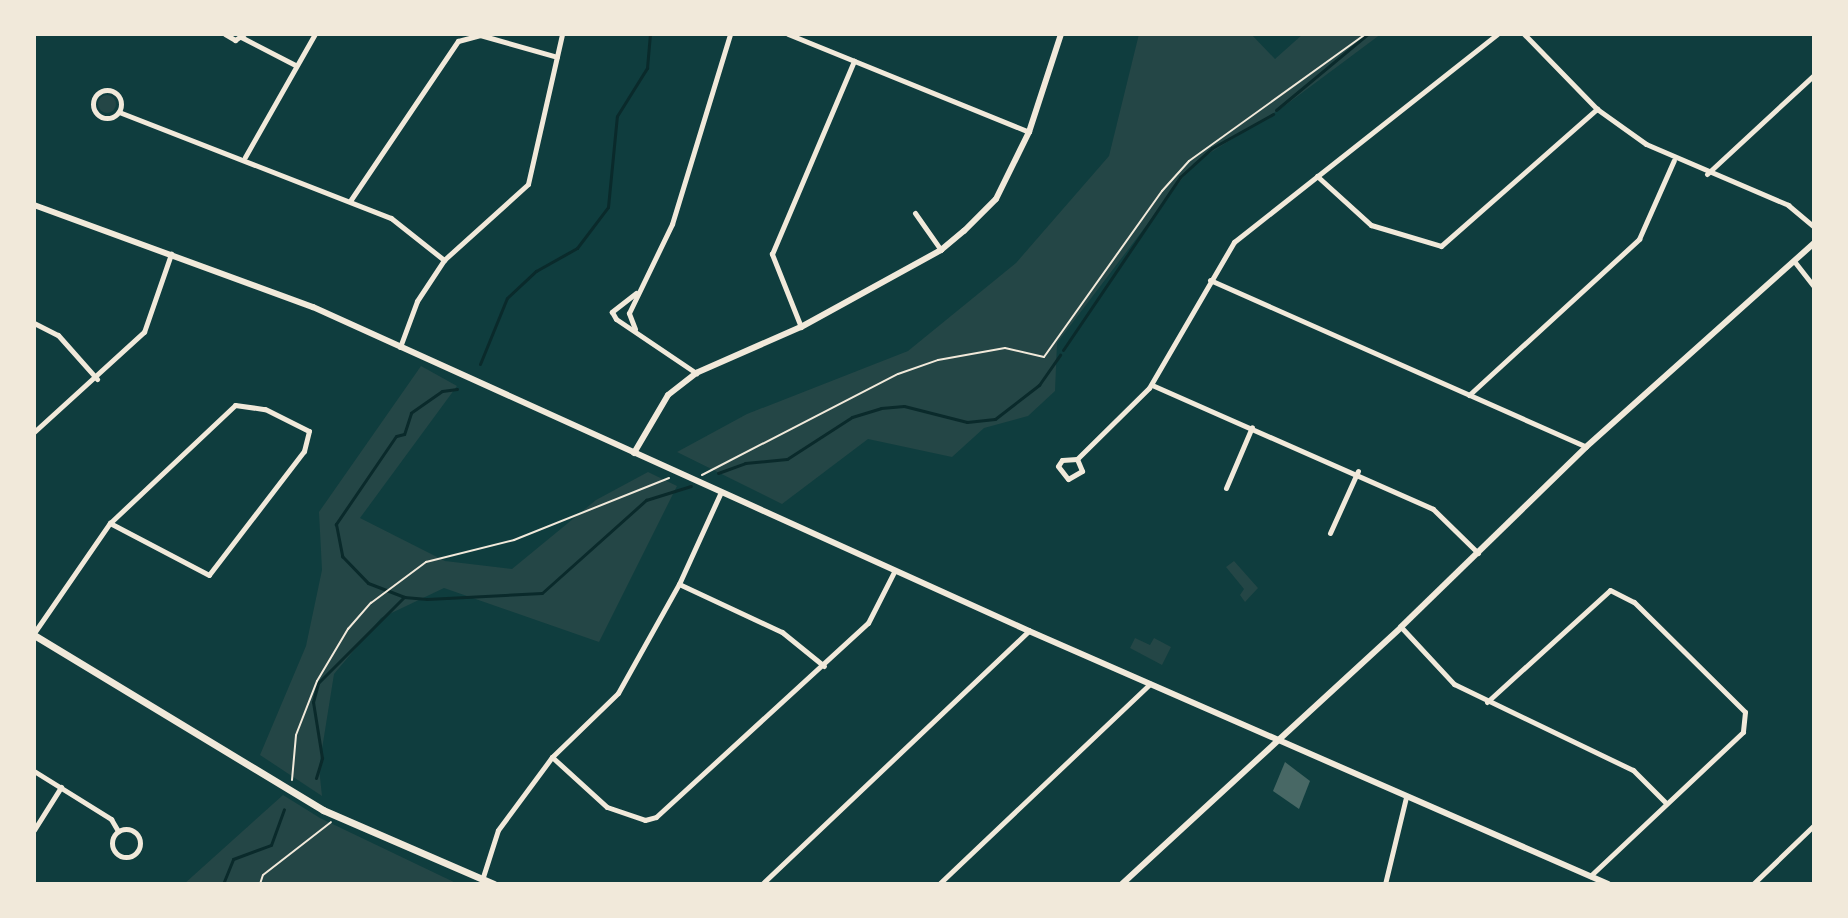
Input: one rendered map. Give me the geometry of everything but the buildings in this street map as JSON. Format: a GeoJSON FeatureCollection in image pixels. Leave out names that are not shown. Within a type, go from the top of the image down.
{"type":"FeatureCollection","features":[{"type":"Feature","properties":{"kind":"main road"},"geometry":{"type":"LineString","coordinates":[[34,634],[288,789],[335,814],[494,884]]}},
{"type":"Feature","properties":{"kind":"street"},"geometry":{"type":"LineString","coordinates":[[225,34],[231,39],[243,36],[295,65]]}},
{"type":"Feature","properties":{"kind":"street"},"geometry":{"type":"LineString","coordinates":[[245,157],[315,34]]}},
{"type":"Feature","properties":{"kind":"street"},"geometry":{"type":"LineString","coordinates":[[400,347],[417,301],[444,260],[528,184],[562,34]]}},
{"type":"Feature","properties":{"kind":"street"},"geometry":{"type":"LineString","coordinates":[[635,329],[629,313],[672,224],[730,34]]}},
{"type":"Feature","properties":{"kind":"street"},"geometry":{"type":"LineString","coordinates":[[788,34],[1029,132]]}},
{"type":"Feature","properties":{"kind":"street"},"geometry":{"type":"LineString","coordinates":[[634,453],[668,395],[696,373],[801,327],[941,250],[996,199],[1029,132],[1061,34]]}},
{"type":"Feature","properties":{"kind":"street"},"geometry":{"type":"LineString","coordinates":[[1077,459],[1152,385],[1234,242],[1497,34]]}},
{"type":"Feature","properties":{"kind":"street"},"geometry":{"type":"LineString","coordinates":[[1524,34],[1597,109],[1674,160],[1788,205],[1814,227]]}},
{"type":"Feature","properties":{"kind":"street"},"geometry":{"type":"LineString","coordinates":[[350,201],[458,41],[480,35],[557,57]]}},
{"type":"Feature","properties":{"kind":"street"},"geometry":{"type":"LineString","coordinates":[[801,327],[772,254],[854,61]]}},
{"type":"Feature","properties":{"kind":"street"},"geometry":{"type":"LineString","coordinates":[[1707,174],[1814,75]]}},
{"type":"Feature","properties":{"kind":"street"},"geometry":{"type":"LineString","coordinates":[[112,91],[120,100],[119,112],[112,118],[98,116],[93,99],[112,91]]}},
{"type":"Feature","properties":{"kind":"street"},"geometry":{"type":"LineString","coordinates":[[1317,176],[1371,225],[1436,247],[1597,109]]}},
{"type":"Feature","properties":{"kind":"street"},"geometry":{"type":"LineString","coordinates":[[119,112],[245,157],[391,218],[444,260]]}},
{"type":"Feature","properties":{"kind":"street"},"geometry":{"type":"LineString","coordinates":[[1469,395],[1639,239],[1674,160]]}},
{"type":"Feature","properties":{"kind":"street"},"geometry":{"type":"LineString","coordinates":[[34,205],[172,253],[400,347],[1029,631],[1608,884]]}},
{"type":"Feature","properties":{"kind":"street"},"geometry":{"type":"LineString","coordinates":[[915,213],[941,250]]}},
{"type":"Feature","properties":{"kind":"street"},"geometry":{"type":"LineString","coordinates":[[1122,884],[1479,554],[1586,447],[1814,243]]}},
{"type":"Feature","properties":{"kind":"street"},"geometry":{"type":"LineString","coordinates":[[34,432],[97,379],[144,332],[172,253]]}},
{"type":"Feature","properties":{"kind":"street"},"geometry":{"type":"LineString","coordinates":[[1794,261],[1814,287]]}},
{"type":"Feature","properties":{"kind":"street"},"geometry":{"type":"LineString","coordinates":[[1210,280],[1586,447]]}},
{"type":"Feature","properties":{"kind":"street"},"geometry":{"type":"LineString","coordinates":[[639,291],[612,312],[696,373]]}},
{"type":"Feature","properties":{"kind":"street"},"geometry":{"type":"LineString","coordinates":[[34,323],[58,335],[97,379]]}},
{"type":"Feature","properties":{"kind":"street"},"geometry":{"type":"LineString","coordinates":[[1152,385],[1358,471],[1433,509],[1479,554]]}},
{"type":"Feature","properties":{"kind":"street"},"geometry":{"type":"LineString","coordinates":[[34,634],[110,523],[235,405],[265,409],[309,431],[304,451],[209,575],[110,523]]}},
{"type":"Feature","properties":{"kind":"street"},"geometry":{"type":"LineString","coordinates":[[1226,488],[1252,427]]}},
{"type":"Feature","properties":{"kind":"street"},"geometry":{"type":"LineString","coordinates":[[1069,457],[1077,459],[1082,471],[1068,479],[1058,466],[1069,457]]}},
{"type":"Feature","properties":{"kind":"street"},"geometry":{"type":"LineString","coordinates":[[1330,533],[1358,471]]}},
{"type":"Feature","properties":{"kind":"street"},"geometry":{"type":"LineString","coordinates":[[482,880],[498,830],[552,757],[618,693],[679,584],[721,492]]}},
{"type":"Feature","properties":{"kind":"street"},"geometry":{"type":"LineString","coordinates":[[552,757],[607,807],[645,820],[656,817],[868,623],[895,569]]}},
{"type":"Feature","properties":{"kind":"street"},"geometry":{"type":"LineString","coordinates":[[679,584],[782,632],[824,666]]}},
{"type":"Feature","properties":{"kind":"street"},"geometry":{"type":"LineString","coordinates":[[1487,702],[1600,597],[1620,591],[1696,659],[1748,718],[1743,732],[1590,876]]}},
{"type":"Feature","properties":{"kind":"street"},"geometry":{"type":"LineString","coordinates":[[1401,627],[1454,684],[1633,770],[1666,803]]}},
{"type":"Feature","properties":{"kind":"street"},"geometry":{"type":"LineString","coordinates":[[762,884],[1029,631]]}},
{"type":"Feature","properties":{"kind":"street"},"geometry":{"type":"LineString","coordinates":[[939,884],[1150,684]]}},
{"type":"Feature","properties":{"kind":"street"},"geometry":{"type":"LineString","coordinates":[[34,771],[111,819],[118,831]]}},
{"type":"Feature","properties":{"kind":"street"},"geometry":{"type":"LineString","coordinates":[[34,830],[61,787]]}},
{"type":"Feature","properties":{"kind":"street"},"geometry":{"type":"LineString","coordinates":[[1385,884],[1406,797]]}},
{"type":"Feature","properties":{"kind":"street"},"geometry":{"type":"LineString","coordinates":[[1753,884],[1814,825]]}},
{"type":"Feature","properties":{"kind":"street"},"geometry":{"type":"LineString","coordinates":[[118,831],[137,834],[136,854],[117,855],[111,842],[118,831]]}},
{"type":"Feature","properties":{"kind":"street"},"geometry":{"type":"LineString","coordinates":[[1807,832],[1814,836]]}},
{"type":"Feature","properties":{"kind":"path"},"geometry":{"type":"LineString","coordinates":[[693,479],[924,364],[1005,348],[1044,357],[1162,191],[1189,161],[1366,34]]}},
{"type":"Feature","properties":{"kind":"path"},"geometry":{"type":"LineString","coordinates":[[288,789],[295,774],[296,735],[317,681],[348,629],[379,598],[435,558],[514,540],[671,477]]}},
{"type":"Feature","properties":{"kind":"path"},"geometry":{"type":"LineString","coordinates":[[260,884],[263,875],[327,830],[335,814]]}},
{"type":"Feature","properties":{"kind":"shaded area"},"geometry":{"type":"Polygon","coordinates":[[[1139,34],[1251,34],[1275,59],[1303,34],[1381,34],[1283,107],[1194,163],[1057,343],[1055,391],[1028,416],[984,428],[952,457],[868,439],[782,504],[677,452],[747,414],[908,351],[1016,263],[1109,156],[1139,34]]]}},
{"type":"Feature","properties":{"kind":"shaded area"},"geometry":{"type":"Polygon","coordinates":[[[103,95],[111,95],[116,104],[114,111],[103,113],[98,108],[98,100],[103,95]]]}},
{"type":"Feature","properties":{"kind":"shaded area"},"geometry":{"type":"Polygon","coordinates":[[[421,366],[457,386],[360,518],[445,561],[512,569],[596,500],[648,472],[677,486],[599,642],[444,588],[381,618],[334,674],[319,768],[322,796],[260,755],[306,646],[322,570],[319,512],[421,366]]]}},
{"type":"Feature","properties":{"kind":"shaded area"},"geometry":{"type":"Polygon","coordinates":[[[1234,561],[1258,588],[1245,602],[1240,595],[1244,589],[1226,567],[1234,561]]]}},
{"type":"Feature","properties":{"kind":"shaded area"},"geometry":{"type":"Polygon","coordinates":[[[1135,638],[1150,645],[1154,638],[1171,647],[1162,665],[1130,648],[1135,638]]]}},
{"type":"Feature","properties":{"kind":"shaded area"},"geometry":{"type":"Polygon","coordinates":[[[283,795],[320,818],[458,884],[184,884],[283,795]]]}},
{"type":"Feature","properties":{"kind":"waterway"},"geometry":{"type":"LineString","coordinates":[[480,364],[507,298],[536,271],[577,248],[608,207],[617,116],[647,68],[650,34]]}},
{"type":"Feature","properties":{"kind":"waterway"},"geometry":{"type":"LineString","coordinates":[[1276,110],[1368,34]]}},
{"type":"Feature","properties":{"kind":"waterway"},"geometry":{"type":"LineString","coordinates":[[1063,350],[1180,177],[1212,148],[1273,114]]}},
{"type":"Feature","properties":{"kind":"waterway"},"geometry":{"type":"LineString","coordinates":[[718,473],[745,463],[787,459],[852,417],[881,408],[904,406],[967,422],[995,419],[1039,385],[1060,355]]}},
{"type":"Feature","properties":{"kind":"waterway"},"geometry":{"type":"LineString","coordinates":[[457,389],[442,391],[411,413],[404,434],[396,436],[336,524],[342,556],[368,583],[404,597],[427,599],[542,593],[646,500],[691,486]]}},
{"type":"Feature","properties":{"kind":"waterway"},"geometry":{"type":"LineString","coordinates":[[316,778],[322,758],[313,702],[318,683],[404,597]]}},
{"type":"Feature","properties":{"kind":"waterway"},"geometry":{"type":"LineString","coordinates":[[223,884],[233,859],[271,845],[284,809]]}}]}
